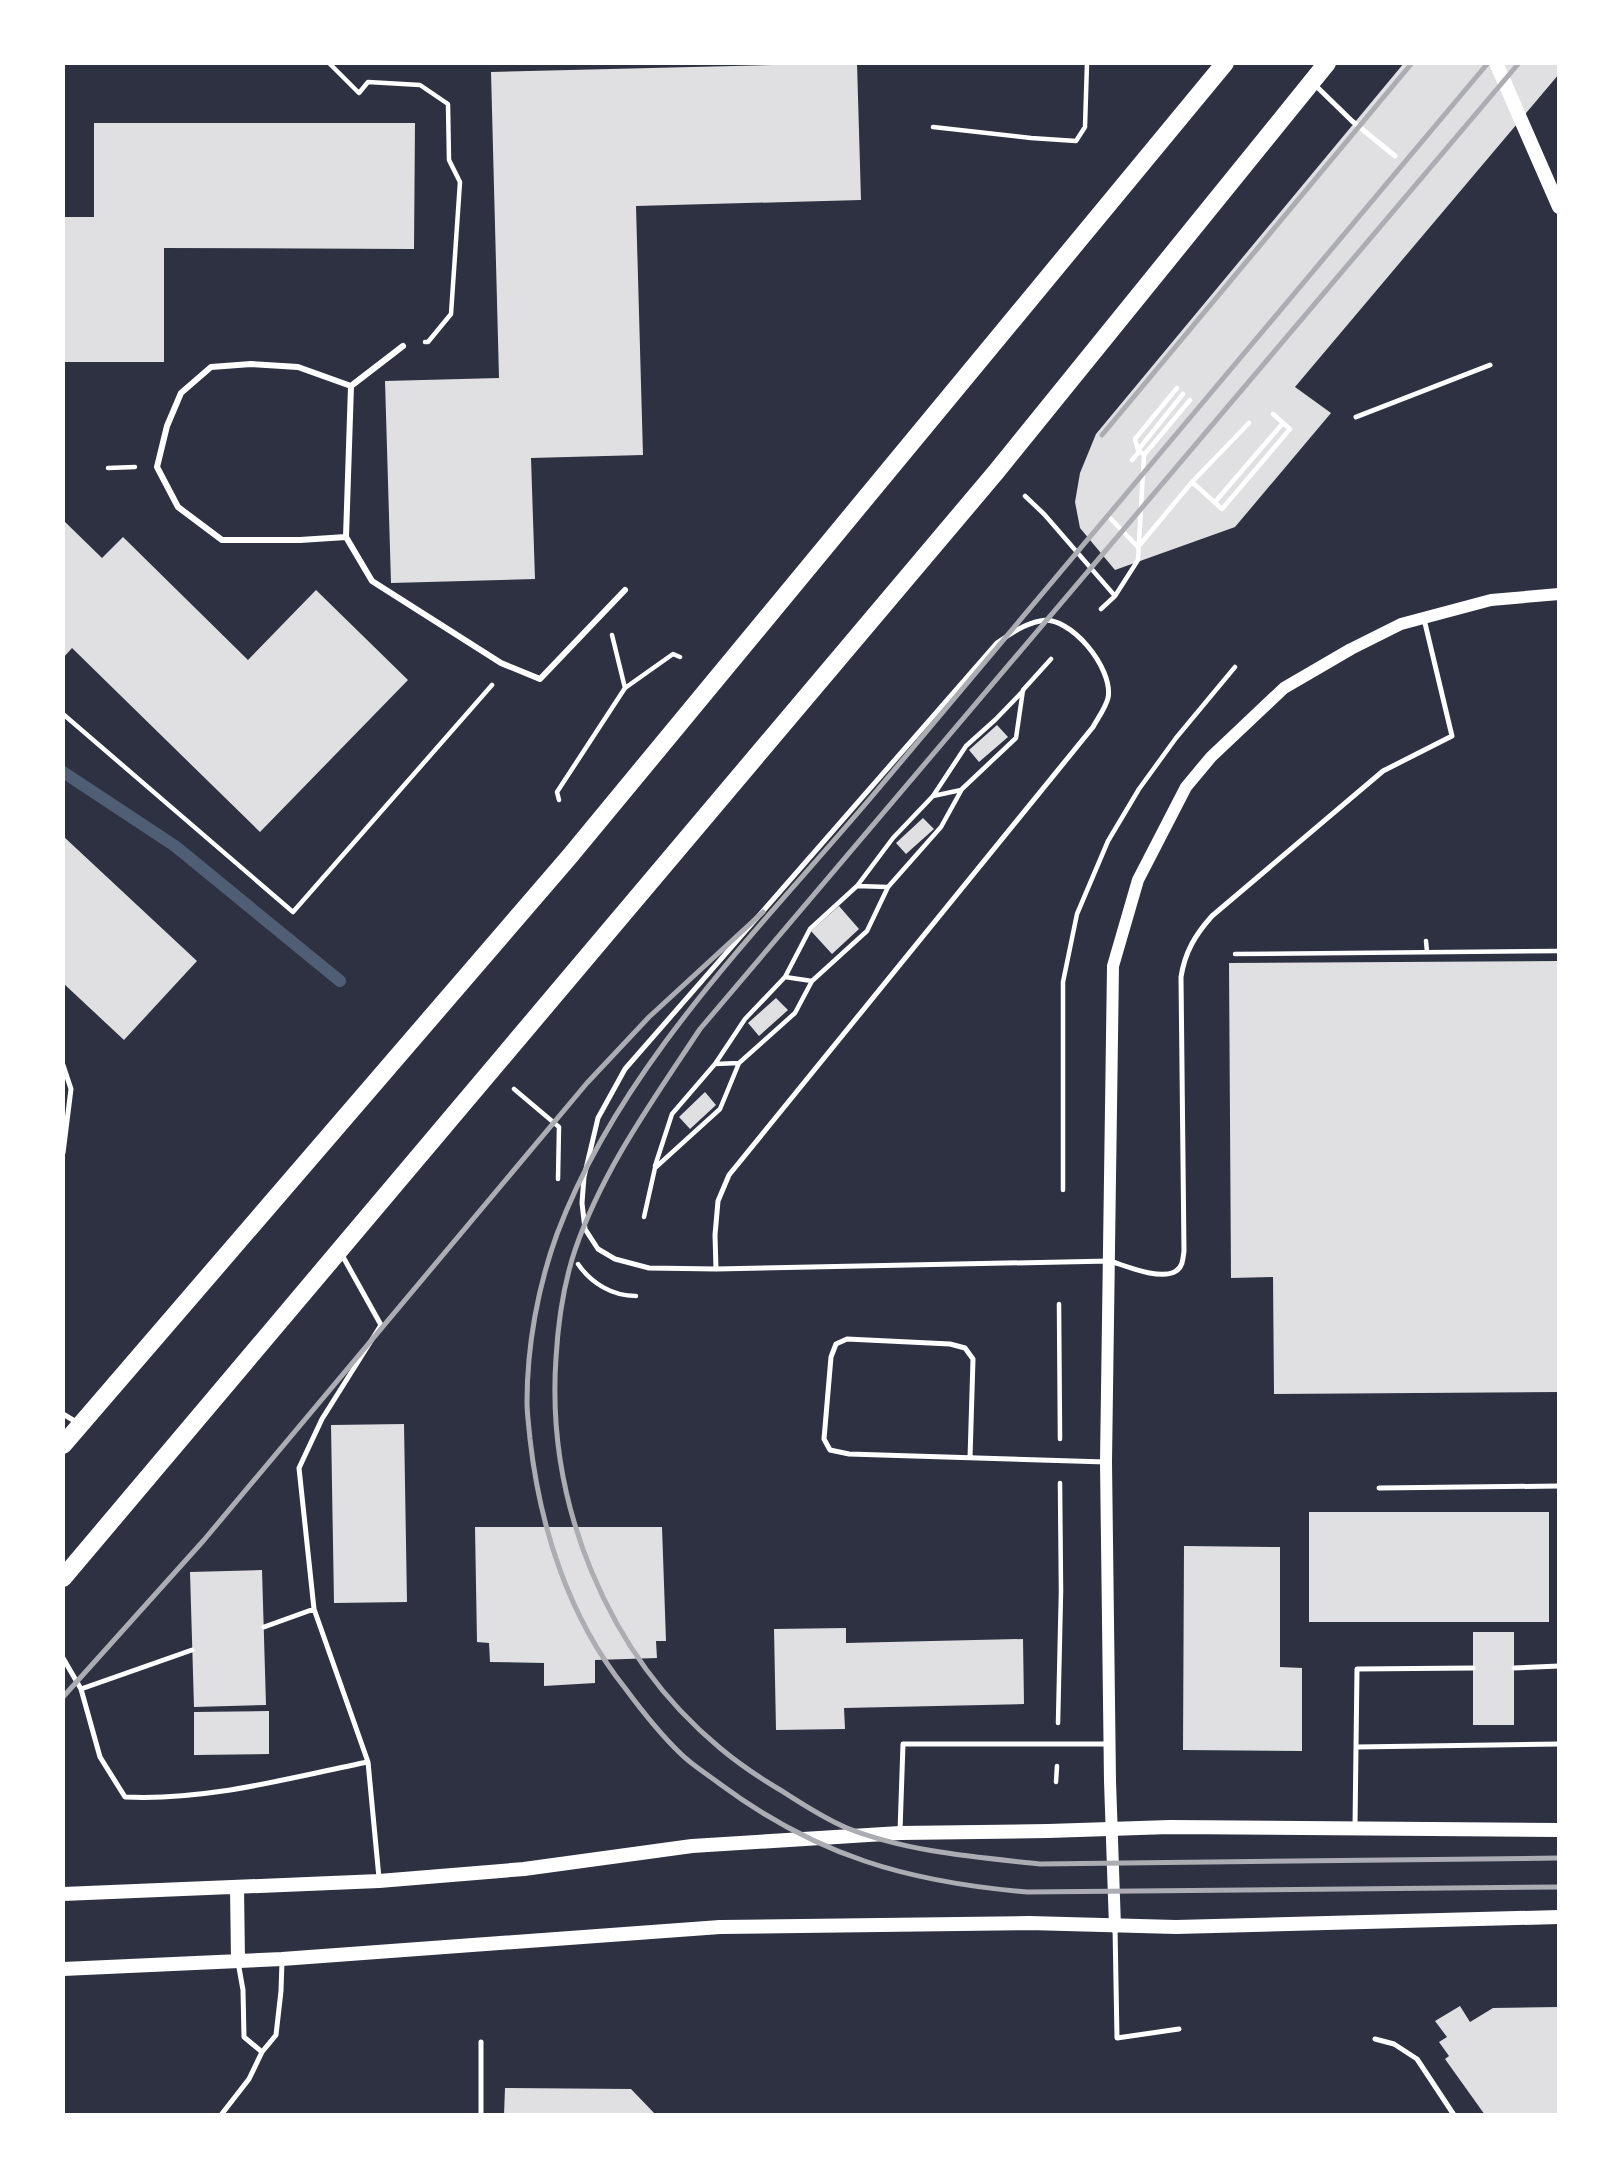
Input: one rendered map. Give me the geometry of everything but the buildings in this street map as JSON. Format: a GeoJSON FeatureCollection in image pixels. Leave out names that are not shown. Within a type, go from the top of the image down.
{"type":"FeatureCollection","features":[{"type":"Feature","properties":{"kind":"main road"},"geometry":{"type":"LineString","coordinates":[[63,1445],[570,856],[1225,63]]}},
{"type":"Feature","properties":{"kind":"main road"},"geometry":{"type":"LineString","coordinates":[[63,1578],[996,472],[1327,63]]}},
{"type":"Feature","properties":{"kind":"main road"},"geometry":{"type":"LineString","coordinates":[[1496,63],[1559,207]]}},
{"type":"Feature","properties":{"kind":"main road"},"geometry":{"type":"LineString","coordinates":[[63,1894],[379,1881],[524,1870],[692,1846],[900,1833],[1170,1827],[1559,1830]]}},
{"type":"Feature","properties":{"kind":"main road"},"geometry":{"type":"LineString","coordinates":[[237,1886],[238,1960]]}},
{"type":"Feature","properties":{"kind":"main road"},"geometry":{"type":"LineString","coordinates":[[63,1969],[282,1959],[720,1927],[1029,1923],[1115,1927],[1559,1917]]}},
{"type":"Feature","properties":{"kind":"street"},"geometry":{"type":"LineString","coordinates":[[351,386],[403,346]]}},
{"type":"Feature","properties":{"kind":"street"},"geometry":{"type":"LineString","coordinates":[[346,537],[222,540],[178,507],[157,467],[167,426],[181,393],[211,368],[251,364],[298,368],[351,386]]}},
{"type":"Feature","properties":{"kind":"street"},"geometry":{"type":"LineString","coordinates":[[351,386],[346,537],[372,581],[509,666],[541,678],[625,590]]}},
{"type":"Feature","properties":{"kind":"street"},"geometry":{"type":"LineString","coordinates":[[1115,1927],[1111,1829],[1106,1462],[1113,966],[1138,880],[1186,787],[1211,757],[1284,688],[1401,624],[1491,600],[1559,594]]}},
{"type":"Feature","properties":{"kind":"lane"},"geometry":{"type":"LineString","coordinates":[[1312,82],[1352,121],[1395,156]]}},
{"type":"Feature","properties":{"kind":"lane"},"geometry":{"type":"LineString","coordinates":[[1356,417],[1490,365]]}},
{"type":"Feature","properties":{"kind":"lane"},"geometry":{"type":"LineString","coordinates":[[716,1269],[718,1201],[729,1175],[1093,727],[1108,698],[1107,677],[1094,653],[1061,624],[1042,620],[1022,626],[997,643],[625,1069],[598,1118],[584,1177],[582,1203],[586,1228],[598,1249],[615,1259],[639,1267],[716,1269],[1110,1261],[1159,1275],[1177,1271],[1182,1264],[1181,977],[1188,948],[1199,931],[1220,909],[1383,771],[1452,736],[1424,617]]}},
{"type":"Feature","properties":{"kind":"lane"},"geometry":{"type":"LineString","coordinates":[[63,1065],[71,1089],[63,1153]]}},
{"type":"Feature","properties":{"kind":"lane"},"geometry":{"type":"LineString","coordinates":[[339,1250],[382,1325],[322,1419],[299,1468],[314,1609],[368,1762],[379,1881]]}},
{"type":"Feature","properties":{"kind":"lane"},"geometry":{"type":"LineString","coordinates":[[970,1458],[973,1359],[965,1348],[950,1344],[848,1339],[836,1344],[831,1357],[824,1439],[830,1450],[849,1454],[970,1458],[1060,1460],[1106,1462]]}},
{"type":"Feature","properties":{"kind":"lane"},"geometry":{"type":"LineString","coordinates":[[63,1414],[80,1424]]}},
{"type":"Feature","properties":{"kind":"lane"},"geometry":{"type":"LineString","coordinates":[[1379,1488],[1559,1486]]}},
{"type":"Feature","properties":{"kind":"lane"},"geometry":{"type":"LineString","coordinates":[[264,1627],[314,1609]]}},
{"type":"Feature","properties":{"kind":"lane"},"geometry":{"type":"LineString","coordinates":[[81,1689],[192,1650]]}},
{"type":"Feature","properties":{"kind":"lane"},"geometry":{"type":"LineString","coordinates":[[63,1658],[81,1689],[100,1757],[125,1797],[157,1798],[220,1793],[368,1762]]}},
{"type":"Feature","properties":{"kind":"lane"},"geometry":{"type":"LineString","coordinates":[[1514,1668],[1559,1666]]}},
{"type":"Feature","properties":{"kind":"lane"},"geometry":{"type":"LineString","coordinates":[[1355,1829],[1357,1669],[1473,1668]]}},
{"type":"Feature","properties":{"kind":"lane"},"geometry":{"type":"LineString","coordinates":[[900,1833],[903,1744],[1110,1744]]}},
{"type":"Feature","properties":{"kind":"lane"},"geometry":{"type":"LineString","coordinates":[[1356,1746],[1559,1744]]}},
{"type":"Feature","properties":{"kind":"lane"},"geometry":{"type":"LineString","coordinates":[[1115,1927],[1117,2038],[1179,2029]]}},
{"type":"Feature","properties":{"kind":"lane"},"geometry":{"type":"LineString","coordinates":[[221,2115],[249,2079],[261,2052],[276,2035],[282,1959]]}},
{"type":"Feature","properties":{"kind":"lane"},"geometry":{"type":"LineString","coordinates":[[238,1960],[243,1990],[244,2037],[261,2052]]}},
{"type":"Feature","properties":{"kind":"lane"},"geometry":{"type":"LineString","coordinates":[[1375,2039],[1394,2044],[1416,2059],[1454,2115]]}},
{"type":"Feature","properties":{"kind":"lane"},"geometry":{"type":"LineString","coordinates":[[481,2042],[481,2115]]}},
{"type":"Feature","properties":{"kind":"path"},"geometry":{"type":"LineString","coordinates":[[329,63],[359,93],[368,82],[420,85],[448,104],[449,160],[460,182],[451,314],[428,342],[410,342],[403,346]]}},
{"type":"Feature","properties":{"kind":"path"},"geometry":{"type":"LineString","coordinates":[[933,127],[1076,141],[1085,127],[1087,63]]}},
{"type":"Feature","properties":{"kind":"path"},"geometry":{"type":"LineString","coordinates":[[1144,455],[1138,450],[1135,439],[1177,388]]}},
{"type":"Feature","properties":{"kind":"path"},"geometry":{"type":"LineString","coordinates":[[1138,450],[1183,394]]}},
{"type":"Feature","properties":{"kind":"path"},"geometry":{"type":"LineString","coordinates":[[1101,609],[1115,596],[1138,560],[1144,455],[1190,400]]}},
{"type":"Feature","properties":{"kind":"path"},"geometry":{"type":"LineString","coordinates":[[1192,482],[1222,509],[1290,429],[1273,414]]}},
{"type":"Feature","properties":{"kind":"path"},"geometry":{"type":"LineString","coordinates":[[1138,547],[1192,482],[1249,423]]}},
{"type":"Feature","properties":{"kind":"path"},"geometry":{"type":"LineString","coordinates":[[1214,502],[1283,423]]}},
{"type":"Feature","properties":{"kind":"path"},"geometry":{"type":"LineString","coordinates":[[1132,460],[1145,444],[1145,427]]}},
{"type":"Feature","properties":{"kind":"path"},"geometry":{"type":"LineString","coordinates":[[1025,496],[1115,596]]}},
{"type":"Feature","properties":{"kind":"path"},"geometry":{"type":"LineString","coordinates":[[1109,517],[1138,547]]}},
{"type":"Feature","properties":{"kind":"path"},"geometry":{"type":"LineString","coordinates":[[606,609],[625,688]]}},
{"type":"Feature","properties":{"kind":"path"},"geometry":{"type":"LineString","coordinates":[[559,800],[557,792],[625,688],[673,654],[680,657]]}},
{"type":"Feature","properties":{"kind":"path"},"geometry":{"type":"LineString","coordinates":[[644,1217],[654,1168],[671,1114],[715,1064],[744,1019],[785,977],[810,929],[857,886],[893,838],[933,796],[966,746],[995,720],[1051,659]]}},
{"type":"Feature","properties":{"kind":"path"},"geometry":{"type":"LineString","coordinates":[[63,714],[293,912],[509,666]]}},
{"type":"Feature","properties":{"kind":"path"},"geometry":{"type":"LineString","coordinates":[[654,1168],[720,1109],[739,1063],[795,1013],[812,981],[867,931],[888,887],[941,827],[962,789],[1016,738],[1023,691]]}},
{"type":"Feature","properties":{"kind":"path"},"geometry":{"type":"LineString","coordinates":[[933,796],[962,789]]}},
{"type":"Feature","properties":{"kind":"path"},"geometry":{"type":"LineString","coordinates":[[857,886],[888,887]]}},
{"type":"Feature","properties":{"kind":"path"},"geometry":{"type":"LineString","coordinates":[[1426,940],[1427,953]]}},
{"type":"Feature","properties":{"kind":"path"},"geometry":{"type":"LineString","coordinates":[[1235,954],[1559,951]]}},
{"type":"Feature","properties":{"kind":"path"},"geometry":{"type":"LineString","coordinates":[[785,977],[812,981]]}},
{"type":"Feature","properties":{"kind":"path"},"geometry":{"type":"LineString","coordinates":[[715,1064],[739,1063]]}},
{"type":"Feature","properties":{"kind":"path"},"geometry":{"type":"LineString","coordinates":[[514,1089],[559,1127]]}},
{"type":"Feature","properties":{"kind":"path"},"geometry":{"type":"LineString","coordinates":[[1056,1782],[1061,1591],[1059,1304]]}},
{"type":"Feature","properties":{"kind":"waterway"},"geometry":{"type":"LineString","coordinates":[[63,772],[175,846],[340,981]]}},
{"type":"Feature","properties":{"kind":"railway"},"geometry":{"type":"LineString","coordinates":[[1102,435],[1412,63]]}},
{"type":"Feature","properties":{"kind":"railway"},"geometry":{"type":"LineString","coordinates":[[1488,63],[879,788],[743,944],[657,1054],[618,1111],[584,1171],[557,1234],[544,1274],[535,1316],[529,1359],[527,1407],[541,1506],[560,1571],[573,1602],[605,1661],[652,1722],[690,1762],[756,1809],[828,1847],[865,1861],[942,1881],[1027,1892],[1559,1887]]}},
{"type":"Feature","properties":{"kind":"railway"},"geometry":{"type":"LineString","coordinates":[[1519,63],[700,1029],[614,1163],[586,1220],[571,1263],[558,1331],[556,1413],[562,1467],[574,1520],[592,1572],[616,1622],[645,1668],[680,1710],[727,1754],[766,1781],[839,1824],[893,1843],[918,1848],[1040,1864],[1559,1858]]}},
{"type":"Feature","properties":{"kind":"railway"},"geometry":{"type":"LineString","coordinates":[[63,1697],[204,1540],[587,1083],[649,1017],[763,912]]}}]}
